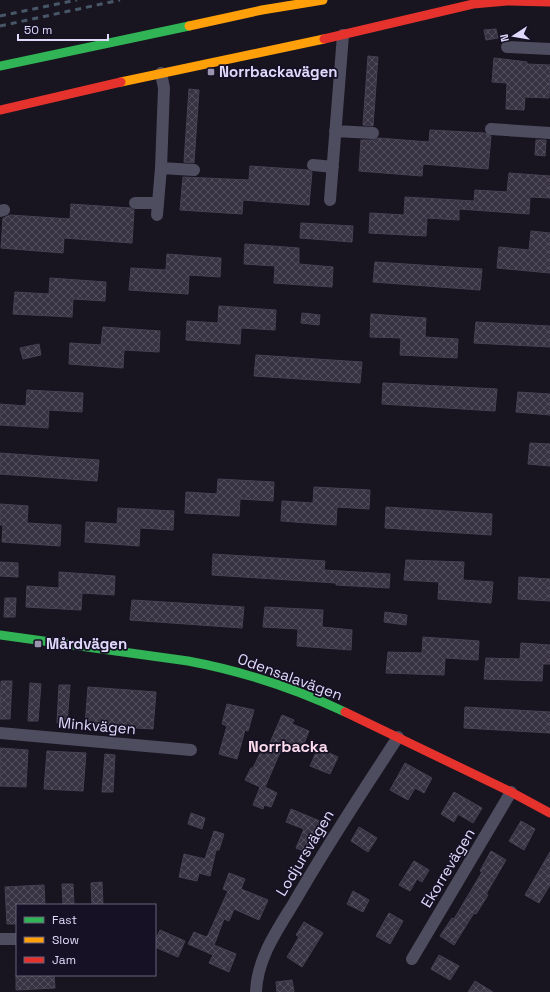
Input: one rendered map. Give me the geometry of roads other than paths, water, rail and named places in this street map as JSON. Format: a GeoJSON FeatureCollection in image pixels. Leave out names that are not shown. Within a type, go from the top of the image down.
{"type":"FeatureCollection","features":[{"type":"Feature","properties":{"kind":"street"},"geometry":{"type":"LineString","coordinates":[[0,66],[262,10],[323,0]]}},
{"type":"Feature","properties":{"kind":"street"},"geometry":{"type":"LineString","coordinates":[[0,110],[161,73],[343,35],[473,4],[507,1],[550,2]]}},
{"type":"Feature","properties":{"kind":"street"},"geometry":{"type":"LineString","coordinates":[[330,200],[343,35]]}},
{"type":"Feature","properties":{"kind":"street"},"geometry":{"type":"LineString","coordinates":[[507,47],[550,49]]}},
{"type":"Feature","properties":{"kind":"street"},"geometry":{"type":"LineString","coordinates":[[135,203],[158,209],[164,88],[161,73]]}},
{"type":"Feature","properties":{"kind":"street"},"geometry":{"type":"LineString","coordinates":[[492,129],[550,133]]}},
{"type":"Feature","properties":{"kind":"street"},"geometry":{"type":"LineString","coordinates":[[335,131],[373,133]]}},
{"type":"Feature","properties":{"kind":"street"},"geometry":{"type":"LineString","coordinates":[[313,165],[333,167]]}},
{"type":"Feature","properties":{"kind":"street"},"geometry":{"type":"LineString","coordinates":[[161,168],[194,170]]}},
{"type":"Feature","properties":{"kind":"street","name":"Odensalavägen"},"geometry":{"type":"LineString","coordinates":[[0,635],[66,643],[214,666],[276,684],[332,706],[511,792],[550,813]]}},
{"type":"Feature","properties":{"kind":"street","name":"Minkvägen"},"geometry":{"type":"LineString","coordinates":[[0,733],[191,750]]}},
{"type":"Feature","properties":{"kind":"street","name":"Lodjursvägen"},"geometry":{"type":"LineString","coordinates":[[256,992],[258,971],[266,951],[324,850],[398,738]]}},
{"type":"Feature","properties":{"kind":"street","name":"Ekorrevägen"},"geometry":{"type":"LineString","coordinates":[[412,960],[511,792]]}},
{"type":"Feature","properties":{"kind":"street"},"geometry":{"type":"LineString","coordinates":[[0,939],[16,939]]}},
{"type":"Feature","properties":{"kind":"railway"},"geometry":{"type":"LineString","coordinates":[[0,16],[77,0]]}},
{"type":"Feature","properties":{"kind":"railway"},"geometry":{"type":"LineString","coordinates":[[0,26],[120,0]]}},
{"type":"Feature","properties":{"kind":"place","name":"Norrbackavägen"},"geometry":{"type":"Point","coordinates":[211,72]}},
{"type":"Feature","properties":{"kind":"place","name":"Mårdvägen"},"geometry":{"type":"Point","coordinates":[38,644]}},
{"type":"Feature","properties":{"kind":"district","name":"Norrbacka"},"geometry":{"type":"Point","coordinates":[288,746]}}]}
